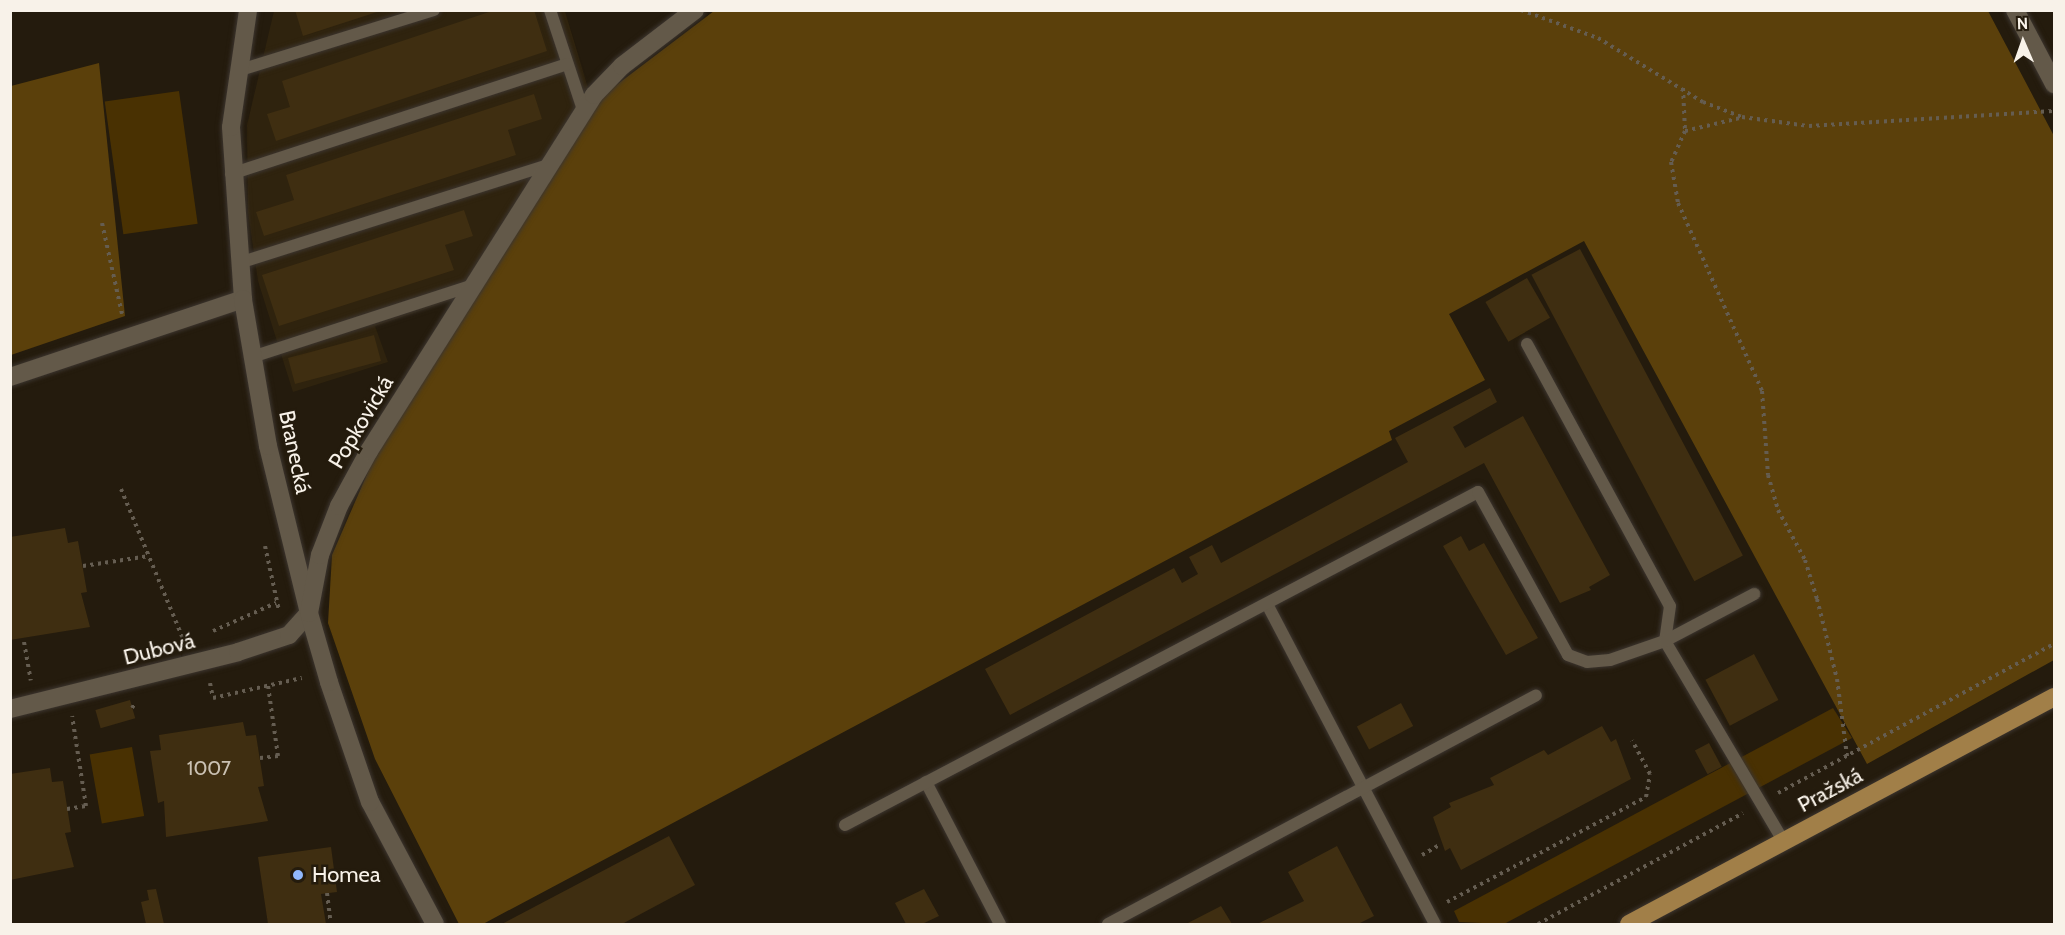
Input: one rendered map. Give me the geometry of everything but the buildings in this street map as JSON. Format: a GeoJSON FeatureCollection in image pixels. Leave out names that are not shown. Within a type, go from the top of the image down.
{"type":"FeatureCollection","features":[{"type":"Feature","properties":{"kind":"main road","name":"Pražská"},"geometry":{"type":"LineString","coordinates":[[1629,924],[2055,697]]}},
{"type":"Feature","properties":{"kind":"street","name":"Branecká"},"geometry":{"type":"LineString","coordinates":[[248,10],[237,71],[231,174],[239,263],[252,357],[309,613]]}},
{"type":"Feature","properties":{"kind":"street","name":"Popkovická"},"geometry":{"type":"LineString","coordinates":[[435,924],[364,787],[309,613],[321,555],[339,506],[369,451],[583,111],[606,81],[695,10]]}},
{"type":"Feature","properties":{"kind":"street"},"geometry":{"type":"LineString","coordinates":[[2015,10],[2055,84]]}},
{"type":"Feature","properties":{"kind":"street"},"geometry":{"type":"LineString","coordinates":[[10,377],[243,299]]}},
{"type":"Feature","properties":{"kind":"street","name":"Dubová"},"geometry":{"type":"LineString","coordinates":[[10,709],[197,664],[289,635],[309,613]]}},
{"type":"Feature","properties":{"kind":"lane"},"geometry":{"type":"LineString","coordinates":[[237,71],[434,10]]}},
{"type":"Feature","properties":{"kind":"lane"},"geometry":{"type":"LineString","coordinates":[[550,10],[583,111]]}},
{"type":"Feature","properties":{"kind":"lane"},"geometry":{"type":"LineString","coordinates":[[231,174],[567,64]]}},
{"type":"Feature","properties":{"kind":"lane"},"geometry":{"type":"LineString","coordinates":[[239,263],[551,164]]}},
{"type":"Feature","properties":{"kind":"lane"},"geometry":{"type":"LineString","coordinates":[[252,357],[474,285]]}},
{"type":"Feature","properties":{"kind":"lane"},"geometry":{"type":"LineString","coordinates":[[1527,344],[1670,606],[1665,641],[1784,842]]}},
{"type":"Feature","properties":{"kind":"lane"},"geometry":{"type":"LineString","coordinates":[[845,825],[1478,492],[1568,655],[1587,662],[1610,660],[1665,641],[1754,594]]}},
{"type":"Feature","properties":{"kind":"lane"},"geometry":{"type":"LineString","coordinates":[[1267,604],[1435,924]]}},
{"type":"Feature","properties":{"kind":"lane"},"geometry":{"type":"LineString","coordinates":[[1108,924],[1536,695]]}},
{"type":"Feature","properties":{"kind":"lane"},"geometry":{"type":"LineString","coordinates":[[926,782],[1000,924]]}},
{"type":"Feature","properties":{"kind":"path"},"geometry":{"type":"LineString","coordinates":[[1521,10],[1598,38],[1683,88],[1742,117],[1809,126],[2055,111]]}},
{"type":"Feature","properties":{"kind":"path"},"geometry":{"type":"LineString","coordinates":[[1683,88],[1685,131],[1671,162],[1678,203],[1762,391],[1768,475],[1778,510],[1805,560],[1817,599],[1837,678],[1847,756]]}},
{"type":"Feature","properties":{"kind":"path"},"geometry":{"type":"LineString","coordinates":[[1685,131],[1742,117]]}},
{"type":"Feature","properties":{"kind":"path"},"geometry":{"type":"LineString","coordinates":[[102,223],[124,324]]}},
{"type":"Feature","properties":{"kind":"path"},"geometry":{"type":"LineString","coordinates":[[122,489],[185,643],[197,664],[208,676],[213,698],[306,677]]}},
{"type":"Feature","properties":{"kind":"path"},"geometry":{"type":"LineString","coordinates":[[83,566],[149,556]]}},
{"type":"Feature","properties":{"kind":"path"},"geometry":{"type":"LineString","coordinates":[[206,634],[276,603]]}},
{"type":"Feature","properties":{"kind":"path"},"geometry":{"type":"LineString","coordinates":[[185,643],[195,639]]}},
{"type":"Feature","properties":{"kind":"path"},"geometry":{"type":"LineString","coordinates":[[24,642],[34,703]]}},
{"type":"Feature","properties":{"kind":"path"},"geometry":{"type":"LineString","coordinates":[[1538,924],[2055,644]]}},
{"type":"Feature","properties":{"kind":"path"},"geometry":{"type":"LineString","coordinates":[[260,758],[278,756],[268,686]]}},
{"type":"Feature","properties":{"kind":"path"},"geometry":{"type":"LineString","coordinates":[[68,809],[86,806],[71,710]]}},
{"type":"Feature","properties":{"kind":"path"},"geometry":{"type":"LineString","coordinates":[[1428,912],[1646,797],[1650,774],[1632,740]]}},
{"type":"Feature","properties":{"kind":"path"},"geometry":{"type":"LineString","coordinates":[[327,893],[331,924]]}},
{"type":"Feature","properties":{"kind":"shaded area"},"geometry":{"type":"Polygon","coordinates":[[[274,11],[565,11],[588,88],[455,299],[375,326],[388,362],[293,392],[258,281],[248,212],[247,125],[274,11]]]}},
{"type":"Feature","properties":{"kind":"shaded area"},"geometry":{"type":"Polygon","coordinates":[[[714,11],[1988,11],[2054,136],[2054,660],[1867,764],[1584,241],[1449,314],[1485,380],[1389,431],[1392,440],[483,924],[459,924],[375,759],[328,623],[332,555],[371,465],[594,102],[714,11]]]}},
{"type":"Feature","properties":{"kind":"shaded area"},"geometry":{"type":"Polygon","coordinates":[[[99,63],[125,316],[11,355],[11,86],[99,63]]]}},
{"type":"Feature","properties":{"kind":"shaded area"},"geometry":{"type":"Polygon","coordinates":[[[179,91],[198,224],[123,234],[105,101],[179,91]]]}},
{"type":"Feature","properties":{"kind":"shaded area"},"geometry":{"type":"Polygon","coordinates":[[[1833,708],[1852,738],[1504,924],[1459,922],[1454,911],[1833,708]]]}},
{"type":"Feature","properties":{"kind":"shaded area"},"geometry":{"type":"Polygon","coordinates":[[[132,747],[144,816],[102,823],[90,754],[132,747]]]}},
{"type":"Feature","properties":{"kind":"place","name":"Homea"},"geometry":{"type":"Point","coordinates":[298,875]}}]}
